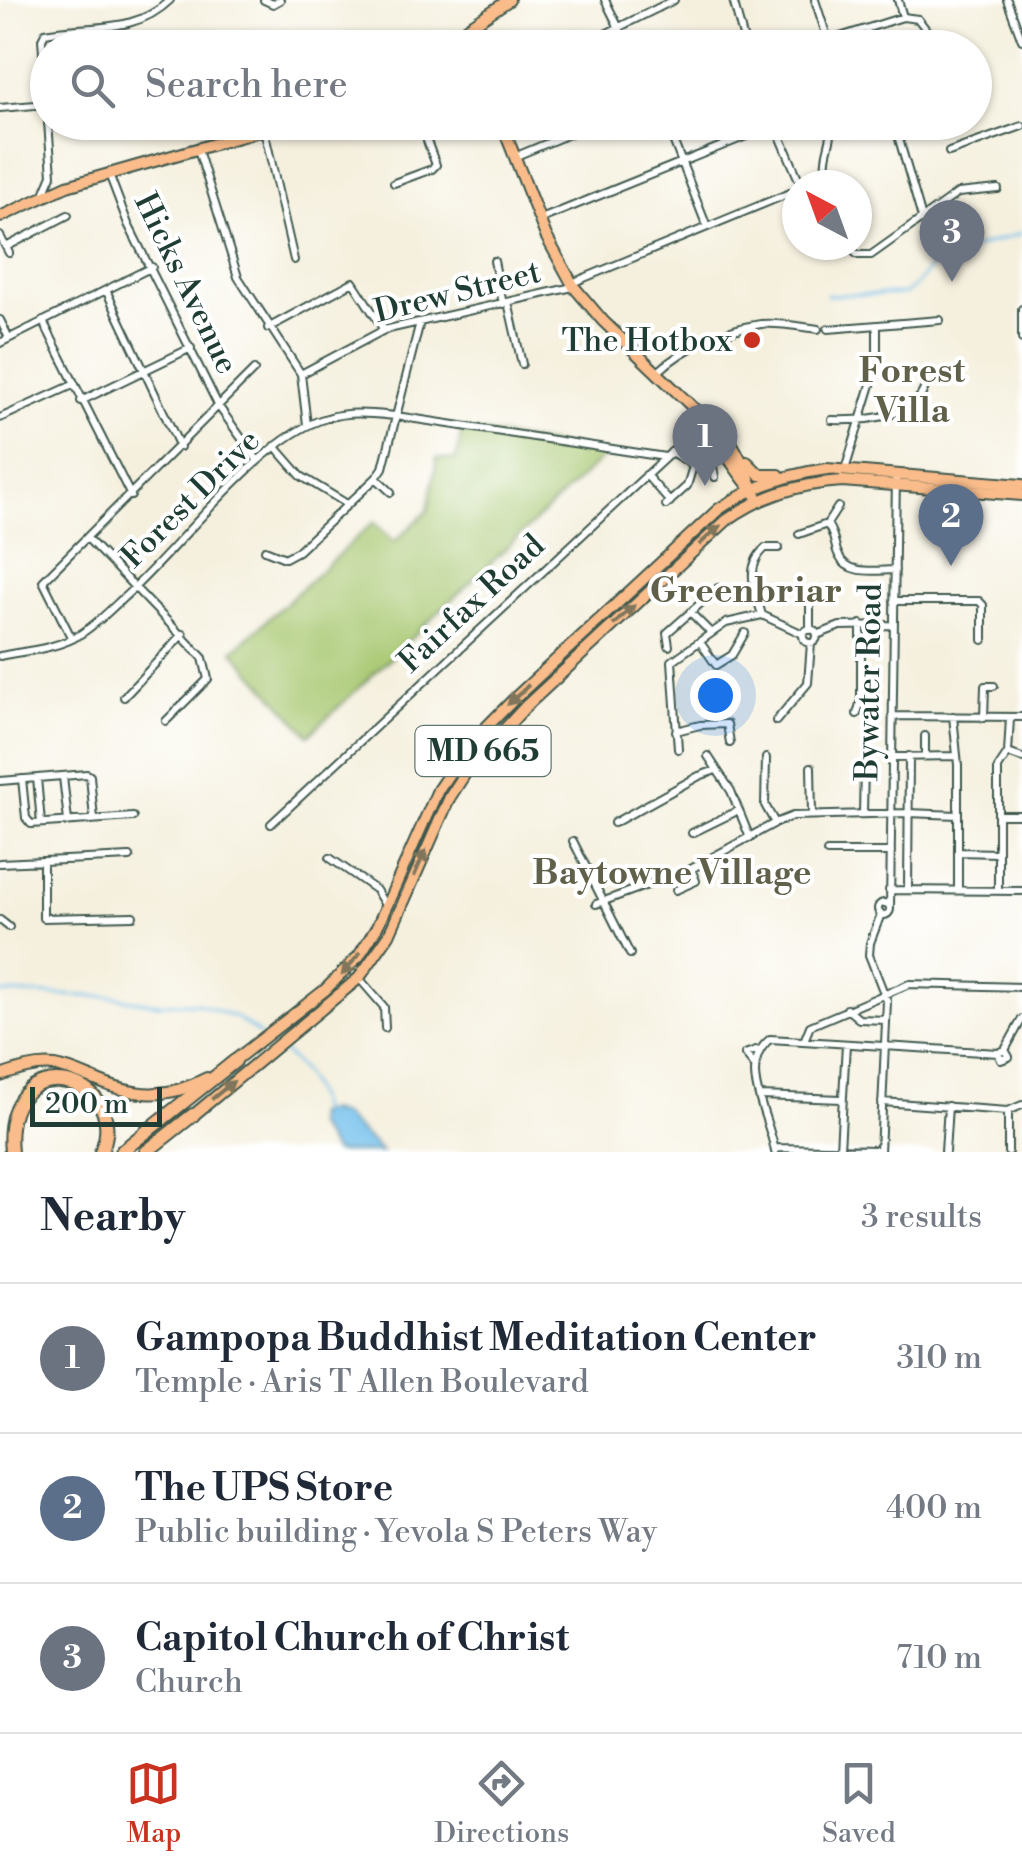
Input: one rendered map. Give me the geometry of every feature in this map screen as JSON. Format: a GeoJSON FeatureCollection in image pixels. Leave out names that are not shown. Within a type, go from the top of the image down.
{"type":"FeatureCollection","features":[{"type":"Feature","properties":{"kind":"highway","name":"MD 665"},"geometry":{"type":"LineString","coordinates":[[122,1152],[237,1060]]}},
{"type":"Feature","properties":{"kind":"highway"},"geometry":{"type":"LineString","coordinates":[[10,1152],[9,1122],[15,1104],[36,1086],[56,1080],[75,1084],[97,1102],[105,1122],[101,1152]]}},
{"type":"Feature","properties":{"kind":"highway","name":"MD 665"},"geometry":{"type":"LineString","coordinates":[[149,1152],[193,1115]]}},
{"type":"Feature","properties":{"kind":"highway"},"geometry":{"type":"LineString","coordinates":[[0,1133],[10,1152]]}},
{"type":"Feature","properties":{"kind":"main road"},"geometry":{"type":"LineString","coordinates":[[465,30],[509,0]]}},
{"type":"Feature","properties":{"kind":"main road"},"geometry":{"type":"LineString","coordinates":[[0,220],[62,188],[227,140]]}},
{"type":"Feature","properties":{"kind":"main road"},"geometry":{"type":"LineString","coordinates":[[508,140],[539,220],[573,285],[603,321],[706,420],[707,428],[733,454],[760,474],[795,473]]}},
{"type":"Feature","properties":{"kind":"main road"},"geometry":{"type":"LineString","coordinates":[[733,454],[746,485],[756,495]]}},
{"type":"Feature","properties":{"kind":"main road"},"geometry":{"type":"LineString","coordinates":[[718,509],[736,486],[733,454]]}},
{"type":"Feature","properties":{"kind":"main road","name":"MD 665"},"geometry":{"type":"LineString","coordinates":[[193,1115],[360,978],[389,935],[450,797],[478,756],[526,706],[714,531],[756,495],[795,473],[895,480]]}},
{"type":"Feature","properties":{"kind":"main road","name":"MD 665"},"geometry":{"type":"LineString","coordinates":[[237,1060],[348,970],[368,944],[438,790],[468,747],[516,696],[718,509],[756,495],[844,475]]}},
{"type":"Feature","properties":{"kind":"main road"},"geometry":{"type":"LineString","coordinates":[[895,480],[1022,494]]}},
{"type":"Feature","properties":{"kind":"main road"},"geometry":{"type":"LineString","coordinates":[[935,484],[1022,485]]}},
{"type":"Feature","properties":{"kind":"main road"},"geometry":{"type":"LineString","coordinates":[[0,1076],[33,1066],[55,1066],[127,1092],[152,1096],[184,1090],[237,1060]]}},
{"type":"Feature","properties":{"kind":"street"},"geometry":{"type":"LineString","coordinates":[[87,30],[130,25],[149,17],[170,0]]}},
{"type":"Feature","properties":{"kind":"street"},"geometry":{"type":"LineString","coordinates":[[264,0],[274,4],[280,0]]}},
{"type":"Feature","properties":{"kind":"street"},"geometry":{"type":"LineString","coordinates":[[604,0],[621,30]]}},
{"type":"Feature","properties":{"kind":"street"},"geometry":{"type":"LineString","coordinates":[[613,30],[674,0]]}},
{"type":"Feature","properties":{"kind":"street"},"geometry":{"type":"LineString","coordinates":[[732,0],[741,30]]}},
{"type":"Feature","properties":{"kind":"street"},"geometry":{"type":"LineString","coordinates":[[815,0],[825,30]]}},
{"type":"Feature","properties":{"kind":"street"},"geometry":{"type":"LineString","coordinates":[[898,0],[903,17]]}},
{"type":"Feature","properties":{"kind":"street"},"geometry":{"type":"LineString","coordinates":[[1008,0],[1022,40]]}},
{"type":"Feature","properties":{"kind":"street"},"geometry":{"type":"LineString","coordinates":[[864,30],[903,17],[918,19],[926,30]]}},
{"type":"Feature","properties":{"kind":"street"},"geometry":{"type":"LineString","coordinates":[[0,108],[30,105]]}},
{"type":"Feature","properties":{"kind":"street"},"geometry":{"type":"LineString","coordinates":[[992,137],[1022,126]]}},
{"type":"Feature","properties":{"kind":"street"},"geometry":{"type":"LineString","coordinates":[[44,195],[52,175],[49,140]]}},
{"type":"Feature","properties":{"kind":"street"},"geometry":{"type":"LineString","coordinates":[[266,140],[294,260]]}},
{"type":"Feature","properties":{"kind":"street"},"geometry":{"type":"LineString","coordinates":[[394,183],[432,170],[436,165],[427,140]]}},
{"type":"Feature","properties":{"kind":"street"},"geometry":{"type":"LineString","coordinates":[[514,157],[555,140]]}},
{"type":"Feature","properties":{"kind":"street"},"geometry":{"type":"LineString","coordinates":[[673,140],[707,227]]}},
{"type":"Feature","properties":{"kind":"street"},"geometry":{"type":"LineString","coordinates":[[539,220],[736,140]]}},
{"type":"Feature","properties":{"kind":"street"},"geometry":{"type":"LineString","coordinates":[[783,140],[794,170]]}},
{"type":"Feature","properties":{"kind":"street"},"geometry":{"type":"LineString","coordinates":[[828,170],[824,159],[831,140]]}},
{"type":"Feature","properties":{"kind":"street"},"geometry":{"type":"LineString","coordinates":[[899,140],[922,218]]}},
{"type":"Feature","properties":{"kind":"street"},"geometry":{"type":"LineString","coordinates":[[950,152],[983,140]]}},
{"type":"Feature","properties":{"kind":"street"},"geometry":{"type":"LineString","coordinates":[[197,148],[238,277],[301,374],[308,425]]}},
{"type":"Feature","properties":{"kind":"street","name":"Hicks Avenue"},"geometry":{"type":"LineString","coordinates":[[109,173],[128,224],[219,407],[258,462]]}},
{"type":"Feature","properties":{"kind":"street"},"geometry":{"type":"LineString","coordinates":[[52,175],[62,188]]}},
{"type":"Feature","properties":{"kind":"street"},"geometry":{"type":"LineString","coordinates":[[872,253],[958,193],[998,189]]}},
{"type":"Feature","properties":{"kind":"street","name":"Drew Street"},"geometry":{"type":"LineString","coordinates":[[301,374],[384,330],[573,285],[782,195]]}},
{"type":"Feature","properties":{"kind":"street"},"geometry":{"type":"LineString","coordinates":[[0,236],[7,250],[68,215]]}},
{"type":"Feature","properties":{"kind":"street"},"geometry":{"type":"LineString","coordinates":[[494,261],[522,364]]}},
{"type":"Feature","properties":{"kind":"street"},"geometry":{"type":"LineString","coordinates":[[0,343],[152,267]]}},
{"type":"Feature","properties":{"kind":"street"},"geometry":{"type":"LineString","coordinates":[[268,328],[353,282],[384,330]]}},
{"type":"Feature","properties":{"kind":"street"},"geometry":{"type":"LineString","coordinates":[[106,290],[180,447]]}},
{"type":"Feature","properties":{"kind":"street"},"geometry":{"type":"LineString","coordinates":[[1022,310],[1022,339]]}},
{"type":"Feature","properties":{"kind":"street"},"geometry":{"type":"LineString","coordinates":[[0,320],[9,338]]}},
{"type":"Feature","properties":{"kind":"street"},"geometry":{"type":"LineString","coordinates":[[659,372],[678,353],[744,328],[775,324],[823,329],[940,320]]}},
{"type":"Feature","properties":{"kind":"street"},"geometry":{"type":"LineString","coordinates":[[43,322],[131,496]]}},
{"type":"Feature","properties":{"kind":"street"},"geometry":{"type":"LineString","coordinates":[[265,550],[288,557],[376,478],[382,468],[420,322]]}},
{"type":"Feature","properties":{"kind":"street"},"geometry":{"type":"LineString","coordinates":[[844,475],[877,365],[877,326]]}},
{"type":"Feature","properties":{"kind":"street"},"geometry":{"type":"LineString","coordinates":[[81,401],[190,348]]}},
{"type":"Feature","properties":{"kind":"street"},"geometry":{"type":"LineString","coordinates":[[72,639],[43,581],[254,370]]}},
{"type":"Feature","properties":{"kind":"street"},"geometry":{"type":"LineString","coordinates":[[832,420],[884,419],[921,396],[928,386],[926,372]]}},
{"type":"Feature","properties":{"kind":"street"},"geometry":{"type":"LineString","coordinates":[[0,418],[73,385]]}},
{"type":"Feature","properties":{"kind":"street","name":"Forest Drive"},"geometry":{"type":"LineString","coordinates":[[0,656],[72,639],[90,628],[137,586],[275,446],[308,425],[343,414],[396,416],[668,454],[713,467],[715,477]]}},
{"type":"Feature","properties":{"kind":"street","name":"Fairfax Road"},"geometry":{"type":"LineString","coordinates":[[272,824],[706,420]]}},
{"type":"Feature","properties":{"kind":"street"},"geometry":{"type":"LineString","coordinates":[[275,446],[300,476],[346,504]]}},
{"type":"Feature","properties":{"kind":"street"},"geometry":{"type":"LineString","coordinates":[[646,475],[668,503],[687,486],[694,463]]}},
{"type":"Feature","properties":{"kind":"street"},"geometry":{"type":"LineString","coordinates":[[376,478],[390,492]]}},
{"type":"Feature","properties":{"kind":"street","name":"Bywater Road"},"geometry":{"type":"LineString","coordinates":[[884,992],[870,955],[870,943],[882,914],[878,907],[888,905],[890,890],[895,480]]}},
{"type":"Feature","properties":{"kind":"street"},"geometry":{"type":"LineString","coordinates":[[798,534],[828,524],[838,506]]}},
{"type":"Feature","properties":{"kind":"street"},"geometry":{"type":"LineString","coordinates":[[828,524],[836,538],[839,558],[848,566],[895,570]]}},
{"type":"Feature","properties":{"kind":"street"},"geometry":{"type":"LineString","coordinates":[[88,538],[203,658],[208,678],[166,720]]}},
{"type":"Feature","properties":{"kind":"street"},"geometry":{"type":"LineString","coordinates":[[762,615],[751,574],[754,562],[765,548],[779,548]]}},
{"type":"Feature","properties":{"kind":"street"},"geometry":{"type":"LineString","coordinates":[[669,646],[667,633],[718,588]]}},
{"type":"Feature","properties":{"kind":"street"},"geometry":{"type":"LineString","coordinates":[[776,721],[808,682],[810,643],[804,641],[810,633],[810,590]]}},
{"type":"Feature","properties":{"kind":"street"},"geometry":{"type":"LineString","coordinates":[[894,601],[979,602],[983,605],[983,640]]}},
{"type":"Feature","properties":{"kind":"street"},"geometry":{"type":"LineString","coordinates":[[690,612],[710,632]]}},
{"type":"Feature","properties":{"kind":"street"},"geometry":{"type":"LineString","coordinates":[[678,748],[672,662],[710,632],[726,623],[762,615],[810,633],[860,624],[893,625]]}},
{"type":"Feature","properties":{"kind":"street"},"geometry":{"type":"LineString","coordinates":[[856,714],[861,700],[860,624]]}},
{"type":"Feature","properties":{"kind":"street"},"geometry":{"type":"LineString","coordinates":[[700,642],[716,665],[732,656],[745,633]]}},
{"type":"Feature","properties":{"kind":"street"},"geometry":{"type":"LineString","coordinates":[[124,697],[182,634]]}},
{"type":"Feature","properties":{"kind":"street"},"geometry":{"type":"LineString","coordinates":[[984,718],[985,686],[994,686]]}},
{"type":"Feature","properties":{"kind":"street"},"geometry":{"type":"LineString","coordinates":[[892,716],[1022,717]]}},
{"type":"Feature","properties":{"kind":"street"},"geometry":{"type":"LineString","coordinates":[[953,716],[958,765],[958,890]]}},
{"type":"Feature","properties":{"kind":"street"},"geometry":{"type":"LineString","coordinates":[[998,890],[998,768],[1008,753],[1010,718]]}},
{"type":"Feature","properties":{"kind":"street"},"geometry":{"type":"LineString","coordinates":[[676,731],[728,724],[730,742]]}},
{"type":"Feature","properties":{"kind":"street"},"geometry":{"type":"LineString","coordinates":[[925,736],[925,756]]}},
{"type":"Feature","properties":{"kind":"street"},"geometry":{"type":"LineString","coordinates":[[1008,753],[1022,758]]}},
{"type":"Feature","properties":{"kind":"street"},"geometry":{"type":"LineString","coordinates":[[708,756],[731,791],[750,838]]}},
{"type":"Feature","properties":{"kind":"street"},"geometry":{"type":"LineString","coordinates":[[908,890],[909,756]]}},
{"type":"Feature","properties":{"kind":"street"},"geometry":{"type":"LineString","coordinates":[[891,757],[955,756]]}},
{"type":"Feature","properties":{"kind":"street"},"geometry":{"type":"LineString","coordinates":[[766,758],[765,805],[775,823]]}},
{"type":"Feature","properties":{"kind":"street"},"geometry":{"type":"LineString","coordinates":[[863,814],[864,764]]}},
{"type":"Feature","properties":{"kind":"street"},"geometry":{"type":"LineString","coordinates":[[812,767],[812,814]]}},
{"type":"Feature","properties":{"kind":"street"},"geometry":{"type":"LineString","coordinates":[[614,824],[716,770]]}},
{"type":"Feature","properties":{"kind":"street"},"geometry":{"type":"LineString","coordinates":[[0,780],[90,776],[94,819]]}},
{"type":"Feature","properties":{"kind":"street"},"geometry":{"type":"LineString","coordinates":[[63,777],[68,821]]}},
{"type":"Feature","properties":{"kind":"street"},"geometry":{"type":"LineString","coordinates":[[37,778],[41,823]]}},
{"type":"Feature","properties":{"kind":"street"},"geometry":{"type":"LineString","coordinates":[[22,779],[26,818],[31,824],[134,817]]}},
{"type":"Feature","properties":{"kind":"street"},"geometry":{"type":"LineString","coordinates":[[692,833],[737,811]]}},
{"type":"Feature","properties":{"kind":"street"},"geometry":{"type":"LineString","coordinates":[[600,903],[691,868],[775,823],[812,814],[958,815]]}},
{"type":"Feature","properties":{"kind":"street"},"geometry":{"type":"LineString","coordinates":[[998,816],[1022,815]]}},
{"type":"Feature","properties":{"kind":"street"},"geometry":{"type":"LineString","coordinates":[[573,842],[600,903],[630,954]]}},
{"type":"Feature","properties":{"kind":"street"},"geometry":{"type":"LineString","coordinates":[[827,852],[890,852]]}},
{"type":"Feature","properties":{"kind":"street"},"geometry":{"type":"LineString","coordinates":[[958,852],[998,853]]}},
{"type":"Feature","properties":{"kind":"street"},"geometry":{"type":"LineString","coordinates":[[0,863],[130,858]]}},
{"type":"Feature","properties":{"kind":"street"},"geometry":{"type":"LineString","coordinates":[[330,858],[376,890],[385,909]]}},
{"type":"Feature","properties":{"kind":"street"},"geometry":{"type":"LineString","coordinates":[[43,862],[43,918],[133,916]]}},
{"type":"Feature","properties":{"kind":"street"},"geometry":{"type":"LineString","coordinates":[[676,890],[696,882],[691,868]]}},
{"type":"Feature","properties":{"kind":"street"},"geometry":{"type":"LineString","coordinates":[[376,890],[386,892],[396,886]]}},
{"type":"Feature","properties":{"kind":"street"},"geometry":{"type":"LineString","coordinates":[[890,890],[1022,891]]}},
{"type":"Feature","properties":{"kind":"street"},"geometry":{"type":"LineString","coordinates":[[0,920],[9,927]]}},
{"type":"Feature","properties":{"kind":"street"},"geometry":{"type":"LineString","coordinates":[[360,978],[384,1007],[385,1028]]}},
{"type":"Feature","properties":{"kind":"street"},"geometry":{"type":"LineString","coordinates":[[804,1041],[810,1026],[909,984],[1022,986]]}},
{"type":"Feature","properties":{"kind":"street"},"geometry":{"type":"LineString","coordinates":[[884,992],[886,1020],[884,1046],[880,1151],[775,1150],[755,1065],[758,1050],[770,1039],[846,1044],[884,1046],[1002,1052],[1022,1020]]}},
{"type":"Feature","properties":{"kind":"street"},"geometry":{"type":"LineString","coordinates":[[847,1009],[859,1019],[886,1020]]}},
{"type":"Feature","properties":{"kind":"street"},"geometry":{"type":"LineString","coordinates":[[840,1149],[846,1044]]}},
{"type":"Feature","properties":{"kind":"street"},"geometry":{"type":"LineString","coordinates":[[760,1096],[842,1099]]}},
{"type":"Feature","properties":{"kind":"street"},"geometry":{"type":"LineString","coordinates":[[882,1102],[1008,1111],[1022,1105]]}},
{"type":"Feature","properties":{"kind":"street"},"geometry":{"type":"LineString","coordinates":[[946,1152],[948,1106]]}},
{"type":"Feature","properties":{"kind":"street"},"geometry":{"type":"LineString","coordinates":[[1008,1111],[1008,1152]]}},
{"type":"Feature","properties":{"kind":"green space"},"geometry":{"type":"Polygon","coordinates":[[[462,429],[607,453],[309,735],[233,651],[374,522],[394,542],[428,511],[437,458],[456,460],[462,429]]]}},
{"type":"Feature","properties":{"kind":"water"},"geometry":{"type":"Polygon","coordinates":[[[328,1111],[342,1115],[382,1152],[334,1152],[315,1125],[316,1114],[328,1111]]]}},
{"type":"Feature","properties":{"kind":"waterway"},"geometry":{"type":"LineString","coordinates":[[827,295],[905,294],[936,260],[1022,233]]}},
{"type":"Feature","properties":{"kind":"waterway"},"geometry":{"type":"LineString","coordinates":[[0,993],[196,1003],[235,1017],[260,1035]]}},
{"type":"Feature","properties":{"kind":"waterway"},"geometry":{"type":"LineString","coordinates":[[278,1048],[305,1076],[320,1113]]}},
{"type":"Feature","properties":{"kind":"place","name":"Capitol Church of Christ"},"geometry":{"type":"Point","coordinates":[952,282]}},
{"type":"Feature","properties":{"kind":"place","name":"The Hotbox"},"geometry":{"type":"Point","coordinates":[752,340]}},
{"type":"Feature","properties":{"kind":"place","name":"Gampopa Buddhist Meditation Center"},"geometry":{"type":"Point","coordinates":[705,486]}},
{"type":"Feature","properties":{"kind":"place","name":"The UPS Store"},"geometry":{"type":"Point","coordinates":[951,566]}},
{"type":"Feature","properties":{"kind":"district","name":"Forest Villa"},"geometry":{"type":"Point","coordinates":[912,390]}},
{"type":"Feature","properties":{"kind":"district","name":"Greenbriar"},"geometry":{"type":"Point","coordinates":[746,590]}},
{"type":"Feature","properties":{"kind":"district","name":"Baytowne Village"},"geometry":{"type":"Point","coordinates":[672,872]}}]}
